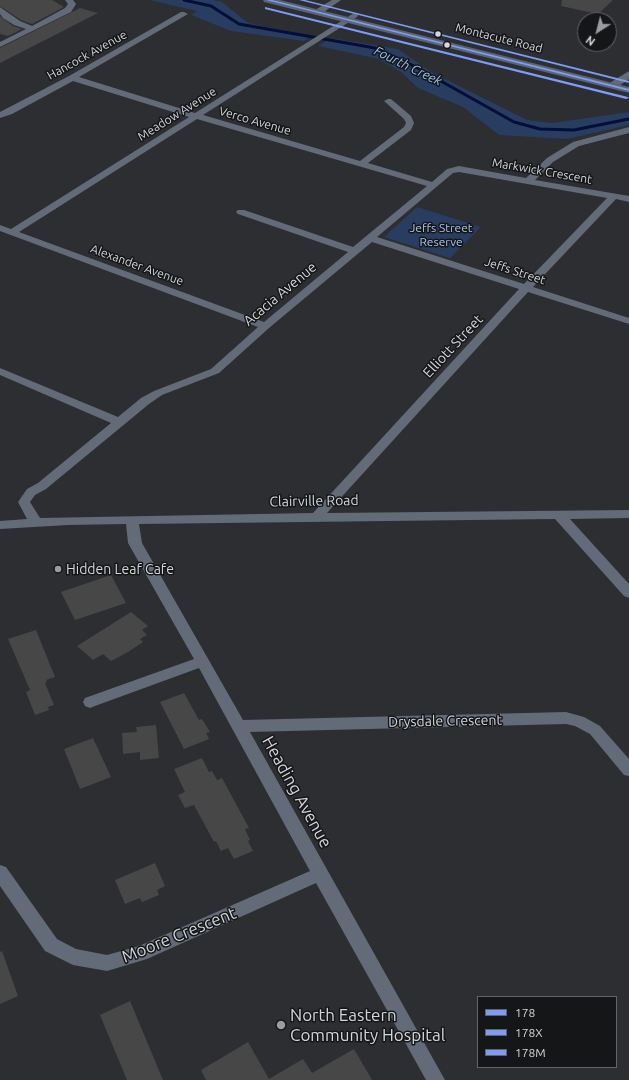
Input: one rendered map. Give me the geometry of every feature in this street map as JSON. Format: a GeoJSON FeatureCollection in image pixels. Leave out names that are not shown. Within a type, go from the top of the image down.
{"type":"FeatureCollection","features":[{"type":"Feature","properties":{"kind":"main road","name":"Montacute Road"},"geometry":{"type":"LineString","coordinates":[[268,0],[351,17],[620,83],[629,90]]}},
{"type":"Feature","properties":{"kind":"main road","name":"Montacute Road"},"geometry":{"type":"LineString","coordinates":[[293,0],[321,10]]}},
{"type":"Feature","properties":{"kind":"street"},"geometry":{"type":"LineString","coordinates":[[0,45],[68,10],[72,4],[69,0]]}},
{"type":"Feature","properties":{"kind":"street"},"geometry":{"type":"LineString","coordinates":[[321,10],[337,0]]}},
{"type":"Feature","properties":{"kind":"street"},"geometry":{"type":"LineString","coordinates":[[0,9],[6,16],[17,23],[32,28]]}},
{"type":"Feature","properties":{"kind":"street","name":"Hancock Avenue"},"geometry":{"type":"LineString","coordinates":[[0,114],[9,112],[72,78],[184,14]]}},
{"type":"Feature","properties":{"kind":"street","name":"Meadow Avenue"},"geometry":{"type":"LineString","coordinates":[[11,233],[351,17]]}},
{"type":"Feature","properties":{"kind":"street"},"geometry":{"type":"LineString","coordinates":[[620,83],[629,74]]}},
{"type":"Feature","properties":{"kind":"street","name":"Verco Avenue"},"geometry":{"type":"LineString","coordinates":[[72,78],[433,185]]}},
{"type":"Feature","properties":{"kind":"street"},"geometry":{"type":"LineString","coordinates":[[362,164],[408,128],[410,123],[408,118],[388,101]]}},
{"type":"Feature","properties":{"kind":"street"},"geometry":{"type":"LineString","coordinates":[[528,181],[550,160],[576,144],[629,130]]}},
{"type":"Feature","properties":{"kind":"street","name":"Markwick Crescent"},"geometry":{"type":"LineString","coordinates":[[450,171],[459,169],[629,199]]}},
{"type":"Feature","properties":{"kind":"street","name":"Acacia Avenue"},"geometry":{"type":"LineString","coordinates":[[36,523],[25,506],[24,502],[27,495],[42,486],[158,393],[215,371],[265,326],[450,171]]}},
{"type":"Feature","properties":{"kind":"street","name":"Elliott Street"},"geometry":{"type":"LineString","coordinates":[[316,517],[526,288],[614,196]]}},
{"type":"Feature","properties":{"kind":"street"},"geometry":{"type":"LineString","coordinates":[[241,212],[355,251]]}},
{"type":"Feature","properties":{"kind":"street","name":"Alexander Avenue"},"geometry":{"type":"LineString","coordinates":[[0,228],[265,326]]}},
{"type":"Feature","properties":{"kind":"street","name":"Jeffs Street"},"geometry":{"type":"LineString","coordinates":[[370,238],[629,321]]}},
{"type":"Feature","properties":{"kind":"street"},"geometry":{"type":"LineString","coordinates":[[0,371],[120,422]]}},
{"type":"Feature","properties":{"kind":"street"},"geometry":{"type":"LineString","coordinates":[[558,514],[629,593]]}},
{"type":"Feature","properties":{"kind":"street","name":"Clairville Road"},"geometry":{"type":"LineString","coordinates":[[0,525],[132,520],[629,514]]}},
{"type":"Feature","properties":{"kind":"street","name":"Heading Avenue"},"geometry":{"type":"LineString","coordinates":[[132,520],[135,544],[203,661],[320,874],[436,1080]]}},
{"type":"Feature","properties":{"kind":"street"},"geometry":{"type":"LineString","coordinates":[[90,702],[203,661]]}},
{"type":"Feature","properties":{"kind":"street","name":"Drysdale Crescent"},"geometry":{"type":"LineString","coordinates":[[239,726],[566,718],[579,721],[595,730],[629,770]]}},
{"type":"Feature","properties":{"kind":"street","name":"Moore Crescent"},"geometry":{"type":"LineString","coordinates":[[0,872],[51,945],[73,957],[107,963],[141,953],[320,874]]}},
{"type":"Feature","properties":{"kind":"green space"},"geometry":{"type":"Polygon","coordinates":[[[149,0],[213,0],[222,2],[248,23],[312,36],[304,41],[231,31],[191,15],[197,11],[149,0]]]}},
{"type":"Feature","properties":{"kind":"green space"},"geometry":{"type":"Polygon","coordinates":[[[331,38],[398,49],[431,72],[527,120],[552,123],[629,112],[629,125],[567,139],[499,135],[463,107],[418,88],[401,72],[379,59],[318,46],[331,38]]]}},
{"type":"Feature","properties":{"kind":"green space","name":"Jeffs Street Reserve"},"geometry":{"type":"Polygon","coordinates":[[[417,207],[481,227],[450,258],[384,237],[417,207]]]}},
{"type":"Feature","properties":{"kind":"building"},"geometry":{"type":"Polygon","coordinates":[[[0,0],[52,0],[64,7],[32,24],[21,20],[0,6],[0,0]]]}},
{"type":"Feature","properties":{"kind":"building"},"geometry":{"type":"Polygon","coordinates":[[[562,0],[613,0],[600,12],[589,12],[561,6],[562,0]]]}},
{"type":"Feature","properties":{"kind":"building"},"geometry":{"type":"Polygon","coordinates":[[[80,8],[98,13],[0,63],[0,48],[80,8]]]}},
{"type":"Feature","properties":{"kind":"building"},"geometry":{"type":"Polygon","coordinates":[[[0,16],[13,26],[22,29],[8,36],[0,34],[0,16]]]}},
{"type":"Feature","properties":{"kind":"building"},"geometry":{"type":"Polygon","coordinates":[[[111,575],[126,603],[75,620],[61,592],[111,575]]]}},
{"type":"Feature","properties":{"kind":"building"},"geometry":{"type":"Polygon","coordinates":[[[131,612],[148,626],[142,630],[147,635],[140,639],[143,642],[128,652],[111,661],[103,654],[93,660],[77,646],[131,612]]]}},
{"type":"Feature","properties":{"kind":"building"},"geometry":{"type":"Polygon","coordinates":[[[36,630],[55,677],[46,680],[47,682],[45,683],[54,705],[48,707],[49,710],[35,715],[26,692],[30,690],[8,639],[36,630]]]}},
{"type":"Feature","properties":{"kind":"building"},"geometry":{"type":"Polygon","coordinates":[[[184,693],[199,720],[202,719],[210,732],[206,733],[209,739],[184,749],[160,702],[184,693]]]}},
{"type":"Feature","properties":{"kind":"building"},"geometry":{"type":"Polygon","coordinates":[[[156,725],[159,758],[140,760],[140,752],[123,754],[122,733],[137,732],[136,727],[156,725]]]}},
{"type":"Feature","properties":{"kind":"building"},"geometry":{"type":"Polygon","coordinates":[[[93,738],[111,777],[80,789],[64,749],[93,738]]]}},
{"type":"Feature","properties":{"kind":"building"},"geometry":{"type":"Polygon","coordinates":[[[202,758],[209,772],[212,771],[217,780],[222,778],[249,828],[245,829],[250,840],[248,841],[253,851],[234,859],[228,848],[221,851],[216,841],[214,842],[194,805],[185,808],[178,795],[185,792],[174,769],[202,758]]]}},
{"type":"Feature","properties":{"kind":"building"},"geometry":{"type":"Polygon","coordinates":[[[155,863],[165,886],[157,890],[159,895],[142,902],[140,898],[125,904],[115,880],[155,863]]]}},
{"type":"Feature","properties":{"kind":"building"},"geometry":{"type":"Polygon","coordinates":[[[2,951],[18,996],[0,1004],[0,952],[2,951]]]}},
{"type":"Feature","properties":{"kind":"building"},"geometry":{"type":"Polygon","coordinates":[[[130,1001],[163,1080],[127,1080],[100,1015],[130,1001]]]}},
{"type":"Feature","properties":{"kind":"building"},"geometry":{"type":"Polygon","coordinates":[[[248,1042],[269,1079],[303,1059],[312,1073],[354,1049],[372,1080],[206,1080],[201,1070],[248,1042]]]}},
{"type":"Feature","properties":{"kind":"waterway","name":"Fourth Creek"},"geometry":{"type":"LineString","coordinates":[[184,0],[211,6],[239,24],[375,48],[414,66],[514,122],[540,129],[574,130],[629,119]]}},
{"type":"Feature","properties":{"kind":"transit line","name":"178"},"geometry":{"type":"LineString","coordinates":[[268,0],[629,90]]}},
{"type":"Feature","properties":{"kind":"transit line","name":"178M"},"geometry":{"type":"LineString","coordinates":[[301,0],[629,82]]}},
{"type":"Feature","properties":{"kind":"transit line","name":"178X"},"geometry":{"type":"LineString","coordinates":[[266,8],[627,98]]}},
{"type":"Feature","properties":{"kind":"place","name":"Hidden Leaf Cafe"},"geometry":{"type":"Point","coordinates":[58,569]}},
{"type":"Feature","properties":{"kind":"place","name":"North Eastern Community Hospital"},"geometry":{"type":"Point","coordinates":[281,1025]}}]}
